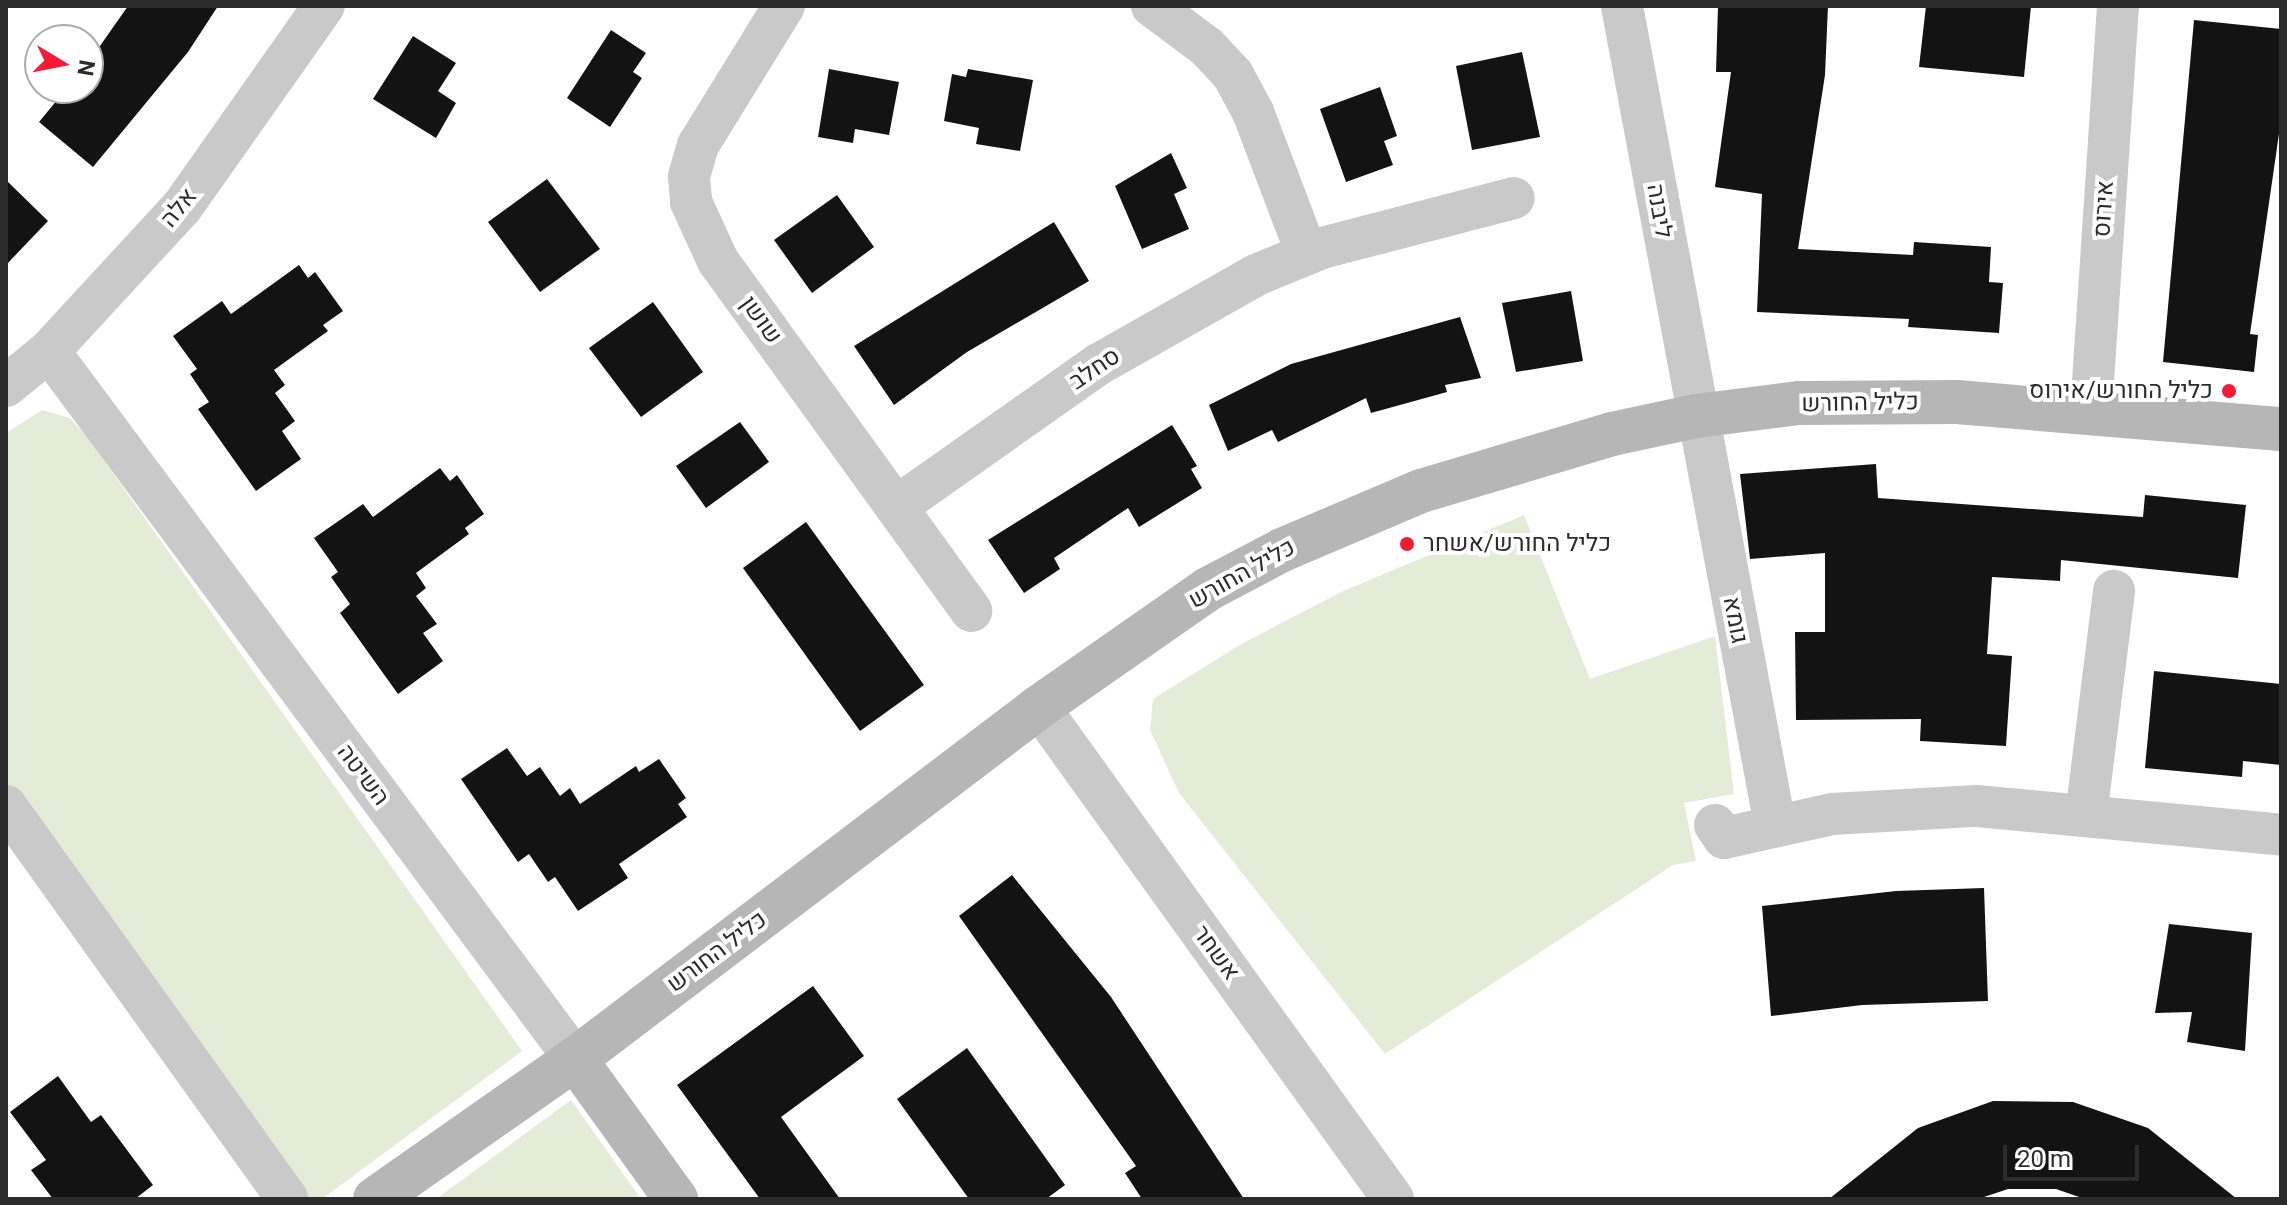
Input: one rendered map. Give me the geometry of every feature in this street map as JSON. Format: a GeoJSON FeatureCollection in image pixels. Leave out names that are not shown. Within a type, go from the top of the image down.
{"type":"FeatureCollection","features":[{"type":"Feature","properties":{"kind":"street","name":"אלה"},"geometry":{"type":"LineString","coordinates":[[6,386],[49,351],[182,207],[324,6]]}},
{"type":"Feature","properties":{"kind":"street","name":"שושן"},"geometry":{"type":"LineString","coordinates":[[784,6],[698,145],[689,177],[691,202],[718,261],[971,611]]}},
{"type":"Feature","properties":{"kind":"street"},"geometry":{"type":"LineString","coordinates":[[1152,6],[1207,47],[1233,75],[1253,112],[1307,254]]}},
{"type":"Feature","properties":{"kind":"street","name":"ליבנה"},"geometry":{"type":"LineString","coordinates":[[1622,6],[1696,416]]}},
{"type":"Feature","properties":{"kind":"street","name":"אירוס"},"geometry":{"type":"LineString","coordinates":[[2091,412],[2118,6]]}},
{"type":"Feature","properties":{"kind":"street","name":"סחלב"},"geometry":{"type":"LineString","coordinates":[[896,507],[1151,332],[1256,275],[1307,254],[1514,198]]}},
{"type":"Feature","properties":{"kind":"street","name":"השיטה"},"geometry":{"type":"LineString","coordinates":[[49,351],[676,1199]]}},
{"type":"Feature","properties":{"kind":"street","name":"כליל החורש"},"geometry":{"type":"LineString","coordinates":[[375,1199],[575,1059],[1039,707],[1208,589],[1282,550],[1477,471],[1696,416],[1878,400],[2091,412],[2281,429]]}},
{"type":"Feature","properties":{"kind":"street","name":"גומא"},"geometry":{"type":"LineString","coordinates":[[1696,416],[1775,825]]}},
{"type":"Feature","properties":{"kind":"street"},"geometry":{"type":"LineString","coordinates":[[2086,816],[2114,591]]}},
{"type":"Feature","properties":{"kind":"street","name":"אשחר"},"geometry":{"type":"LineString","coordinates":[[1039,707],[1393,1199]]}},
{"type":"Feature","properties":{"kind":"street"},"geometry":{"type":"LineString","coordinates":[[6,806],[287,1199]]}},
{"type":"Feature","properties":{"kind":"street"},"geometry":{"type":"LineString","coordinates":[[1715,825],[1724,838],[1775,825],[1916,807],[2086,816],[2281,835]]}},
{"type":"Feature","properties":{"kind":"green space"},"geometry":{"type":"Polygon","coordinates":[[[42,410],[70,418],[88,438],[522,1051],[322,1199],[301,1199],[6,783],[6,433],[42,410]]]}},
{"type":"Feature","properties":{"kind":"green space"},"geometry":{"type":"Polygon","coordinates":[[[1524,515],[1590,679],[1715,636],[1734,794],[1684,803],[1696,861],[1673,865],[1385,1054],[1179,793],[1150,730],[1153,699],[1243,643],[1341,592],[1524,515]]]}},
{"type":"Feature","properties":{"kind":"green space"},"geometry":{"type":"Polygon","coordinates":[[[571,1100],[641,1199],[436,1199],[571,1100]]]}},
{"type":"Feature","properties":{"kind":"building"},"geometry":{"type":"Polygon","coordinates":[[[128,6],[218,6],[188,52],[93,167],[39,122],[54,104],[104,104],[104,40],[128,6]]]}},
{"type":"Feature","properties":{"kind":"building"},"geometry":{"type":"Polygon","coordinates":[[[1718,6],[1828,6],[1825,75],[1798,249],[1913,255],[1914,242],[1991,247],[1989,282],[2003,283],[1999,333],[1908,327],[1909,319],[1757,312],[1762,194],[1715,187],[1731,72],[1716,72],[1718,6]]]}},
{"type":"Feature","properties":{"kind":"building"},"geometry":{"type":"Polygon","coordinates":[[[1926,6],[2031,6],[2024,77],[1919,67],[1926,6]]]}},
{"type":"Feature","properties":{"kind":"building"},"geometry":{"type":"Polygon","coordinates":[[[2194,20],[2281,29],[2281,120],[2250,334],[2258,335],[2254,372],[2163,362],[2194,20]]]}},
{"type":"Feature","properties":{"kind":"building"},"geometry":{"type":"Polygon","coordinates":[[[611,30],[646,53],[633,72],[642,78],[610,127],[567,98],[611,30]]]}},
{"type":"Feature","properties":{"kind":"building"},"geometry":{"type":"Polygon","coordinates":[[[413,36],[456,63],[438,91],[456,103],[436,138],[373,99],[413,36]]]}},
{"type":"Feature","properties":{"kind":"building"},"geometry":{"type":"Polygon","coordinates":[[[1522,52],[1540,137],[1472,150],[1456,66],[1522,52]]]}},
{"type":"Feature","properties":{"kind":"building"},"geometry":{"type":"Polygon","coordinates":[[[829,69],[899,82],[889,135],[855,129],[853,143],[818,137],[829,69]]]}},
{"type":"Feature","properties":{"kind":"building"},"geometry":{"type":"Polygon","coordinates":[[[968,69],[1033,80],[1020,151],[976,144],[979,128],[944,121],[952,74],[966,77],[968,69]]]}},
{"type":"Feature","properties":{"kind":"building"},"geometry":{"type":"Polygon","coordinates":[[[1380,87],[1397,136],[1384,141],[1393,165],[1346,182],[1320,109],[1380,87]]]}},
{"type":"Feature","properties":{"kind":"building"},"geometry":{"type":"Polygon","coordinates":[[[1171,153],[1187,188],[1174,194],[1189,229],[1142,249],[1115,186],[1171,153]]]}},
{"type":"Feature","properties":{"kind":"building"},"geometry":{"type":"Polygon","coordinates":[[[547,179],[600,249],[540,292],[488,222],[547,179]]]}},
{"type":"Feature","properties":{"kind":"building"},"geometry":{"type":"Polygon","coordinates":[[[6,180],[48,221],[6,265],[6,180]]]}},
{"type":"Feature","properties":{"kind":"building"},"geometry":{"type":"Polygon","coordinates":[[[837,195],[874,247],[812,293],[774,240],[837,195]]]}},
{"type":"Feature","properties":{"kind":"building"},"geometry":{"type":"Polygon","coordinates":[[[1054,222],[1089,281],[967,352],[894,405],[854,346],[1054,222]]]}},
{"type":"Feature","properties":{"kind":"building"},"geometry":{"type":"Polygon","coordinates":[[[299,265],[308,278],[315,272],[343,311],[323,325],[328,331],[274,370],[285,385],[275,393],[295,421],[282,431],[301,459],[256,491],[198,409],[209,402],[190,374],[197,369],[173,336],[222,301],[231,314],[299,265]]]}},
{"type":"Feature","properties":{"kind":"building"},"geometry":{"type":"Polygon","coordinates":[[[1571,291],[1583,361],[1516,372],[1502,303],[1571,291]]]}},
{"type":"Feature","properties":{"kind":"building"},"geometry":{"type":"Polygon","coordinates":[[[653,302],[703,372],[641,417],[589,348],[653,302]]]}},
{"type":"Feature","properties":{"kind":"building"},"geometry":{"type":"Polygon","coordinates":[[[1460,317],[1481,378],[1445,385],[1447,392],[1371,413],[1366,398],[1278,442],[1272,430],[1228,451],[1209,405],[1291,364],[1460,317]]]}},
{"type":"Feature","properties":{"kind":"building"},"geometry":{"type":"Polygon","coordinates":[[[740,422],[769,462],[706,508],[676,466],[740,422]]]}},
{"type":"Feature","properties":{"kind":"building"},"geometry":{"type":"Polygon","coordinates":[[[1172,425],[1197,466],[1191,469],[1202,488],[1139,527],[1128,508],[1054,558],[1060,569],[1024,593],[988,540],[1172,425]]]}},
{"type":"Feature","properties":{"kind":"building"},"geometry":{"type":"Polygon","coordinates":[[[1876,464],[1878,498],[2143,517],[2145,495],[2246,505],[2238,578],[2061,560],[2060,581],[1992,577],[1987,654],[2012,656],[2006,746],[1920,741],[1921,719],[1796,720],[1795,632],[1825,632],[1825,553],[1750,559],[1740,474],[1876,464]]]}},
{"type":"Feature","properties":{"kind":"building"},"geometry":{"type":"Polygon","coordinates":[[[440,468],[450,481],[457,475],[484,514],[465,528],[469,534],[416,573],[426,588],[416,596],[437,624],[423,633],[443,661],[398,694],[340,613],[350,604],[331,577],[338,572],[314,538],[363,504],[373,517],[440,468]]]}},
{"type":"Feature","properties":{"kind":"building"},"geometry":{"type":"Polygon","coordinates":[[[806,522],[924,685],[860,731],[743,568],[806,522]]]}},
{"type":"Feature","properties":{"kind":"building"},"geometry":{"type":"Polygon","coordinates":[[[2154,671],[2281,684],[2281,765],[2243,761],[2242,777],[2145,768],[2154,671]]]}},
{"type":"Feature","properties":{"kind":"building"},"geometry":{"type":"Polygon","coordinates":[[[507,748],[527,776],[540,767],[560,796],[570,788],[580,804],[636,766],[639,772],[659,759],[686,798],[678,804],[687,817],[619,864],[628,878],[578,911],[555,877],[548,882],[529,854],[518,862],[461,779],[507,748]]]}},
{"type":"Feature","properties":{"kind":"building"},"geometry":{"type":"Polygon","coordinates":[[[1012,875],[1111,997],[1244,1199],[1142,1199],[1125,1173],[1136,1166],[959,916],[1012,875]]]}},
{"type":"Feature","properties":{"kind":"building"},"geometry":{"type":"Polygon","coordinates":[[[1984,888],[1988,1001],[1862,1005],[1771,1016],[1762,906],[1896,891],[1984,888]]]}},
{"type":"Feature","properties":{"kind":"building"},"geometry":{"type":"Polygon","coordinates":[[[2169,924],[2252,933],[2245,1051],[2187,1042],[2192,1012],[2155,1013],[2169,924]]]}},
{"type":"Feature","properties":{"kind":"building"},"geometry":{"type":"Polygon","coordinates":[[[813,986],[864,1056],[781,1117],[840,1199],[760,1199],[677,1085],[813,986]]]}},
{"type":"Feature","properties":{"kind":"building"},"geometry":{"type":"Polygon","coordinates":[[[967,1048],[1065,1185],[1046,1199],[969,1199],[897,1099],[967,1048]]]}},
{"type":"Feature","properties":{"kind":"building"},"geometry":{"type":"Polygon","coordinates":[[[58,1076],[91,1122],[101,1115],[153,1185],[135,1199],[53,1199],[31,1170],[46,1160],[10,1112],[58,1076]]]}},
{"type":"Feature","properties":{"kind":"building"},"geometry":{"type":"Polygon","coordinates":[[[1993,1101],[2073,1102],[2148,1128],[2237,1199],[2085,1199],[2056,1189],[2008,1189],[1978,1199],[1829,1199],[1918,1128],[1993,1101]]]}},
{"type":"Feature","properties":{"kind":"place","name":"כליל החורש/אירוס"},"geometry":{"type":"Point","coordinates":[2229,391]}},
{"type":"Feature","properties":{"kind":"place","name":"כליל החורש/אשחר"},"geometry":{"type":"Point","coordinates":[1407,544]}}]}
